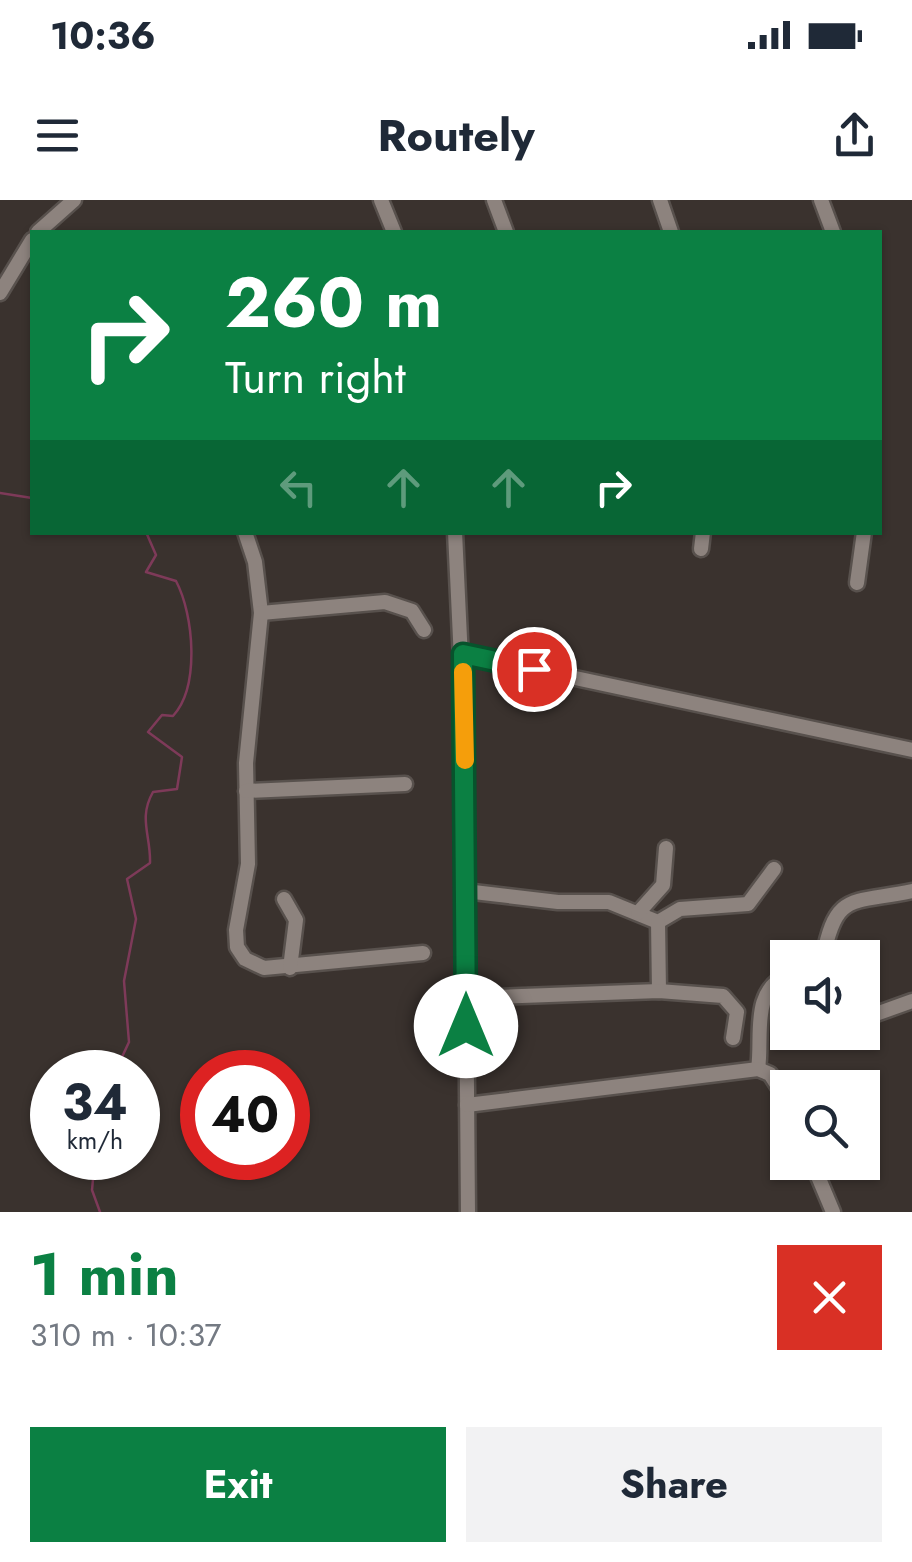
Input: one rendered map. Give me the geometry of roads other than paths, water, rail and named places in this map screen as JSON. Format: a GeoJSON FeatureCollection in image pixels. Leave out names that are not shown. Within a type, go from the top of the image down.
{"type":"FeatureCollection","features":[{"type":"Feature","properties":{"kind":"street"},"geometry":{"type":"LineString","coordinates":[[40,230],[74,200]]}},
{"type":"Feature","properties":{"kind":"street"},"geometry":{"type":"LineString","coordinates":[[382,200],[393,230]]}},
{"type":"Feature","properties":{"kind":"street"},"geometry":{"type":"LineString","coordinates":[[494,200],[505,230]]}},
{"type":"Feature","properties":{"kind":"street"},"geometry":{"type":"LineString","coordinates":[[660,200],[670,230]]}},
{"type":"Feature","properties":{"kind":"street"},"geometry":{"type":"LineString","coordinates":[[821,200],[831,230]]}},
{"type":"Feature","properties":{"kind":"street"},"geometry":{"type":"LineString","coordinates":[[0,293],[30,243]]}},
{"type":"Feature","properties":{"kind":"street"},"geometry":{"type":"LineString","coordinates":[[246,535],[256,562],[262,614],[246,791],[248,864],[236,930],[238,947],[253,964],[290,968],[423,952]]}},
{"type":"Feature","properties":{"kind":"street"},"geometry":{"type":"LineString","coordinates":[[455,535],[463,654],[468,1212]]}},
{"type":"Feature","properties":{"kind":"street"},"geometry":{"type":"LineString","coordinates":[[701,549],[703,535]]}},
{"type":"Feature","properties":{"kind":"street"},"geometry":{"type":"LineString","coordinates":[[857,583],[864,535]]}},
{"type":"Feature","properties":{"kind":"street"},"geometry":{"type":"LineString","coordinates":[[262,614],[385,602],[412,610],[424,630]]}},
{"type":"Feature","properties":{"kind":"street"},"geometry":{"type":"LineString","coordinates":[[463,654],[912,750]]}},
{"type":"Feature","properties":{"kind":"street"},"geometry":{"type":"LineString","coordinates":[[246,791],[405,784]]}},
{"type":"Feature","properties":{"kind":"street"},"geometry":{"type":"LineString","coordinates":[[638,913],[663,885],[666,848]]}},
{"type":"Feature","properties":{"kind":"street"},"geometry":{"type":"LineString","coordinates":[[658,922],[680,909],[748,904],[774,869]]}},
{"type":"Feature","properties":{"kind":"street"},"geometry":{"type":"LineString","coordinates":[[466,891],[558,902],[609,902],[658,922]]}},
{"type":"Feature","properties":{"kind":"street"},"geometry":{"type":"LineString","coordinates":[[827,940],[830,924],[844,906],[912,891]]}},
{"type":"Feature","properties":{"kind":"street"},"geometry":{"type":"LineString","coordinates":[[284,899],[296,920],[290,968]]}},
{"type":"Feature","properties":{"kind":"street"},"geometry":{"type":"LineString","coordinates":[[658,922],[659,991]]}},
{"type":"Feature","properties":{"kind":"street"},"geometry":{"type":"LineString","coordinates":[[758,1068],[758,1017],[770,988]]}},
{"type":"Feature","properties":{"kind":"street"},"geometry":{"type":"LineString","coordinates":[[466,998],[659,991],[727,998],[737,1012],[733,1038]]}},
{"type":"Feature","properties":{"kind":"street"},"geometry":{"type":"LineString","coordinates":[[880,1013],[912,1001]]}},
{"type":"Feature","properties":{"kind":"street"},"geometry":{"type":"LineString","coordinates":[[467,1105],[758,1068],[770,1074]]}},
{"type":"Feature","properties":{"kind":"street"},"geometry":{"type":"LineString","coordinates":[[820,1180],[833,1212]]}},
{"type":"Feature","properties":{"kind":"waterway"},"geometry":{"type":"LineString","coordinates":[[0,493],[30,498]]}},
{"type":"Feature","properties":{"kind":"waterway"},"geometry":{"type":"LineString","coordinates":[[125,1050],[129,1042],[124,981],[136,919],[127,879],[150,863],[146,810],[153,792],[177,789],[182,757],[148,732],[162,715],[173,716],[182,703],[191,670],[190,631],[182,595],[176,581],[146,572],[156,555],[147,535]]}},
{"type":"Feature","properties":{"kind":"waterway"},"geometry":{"type":"LineString","coordinates":[[93,1180],[92,1190],[100,1212]]}}]}
